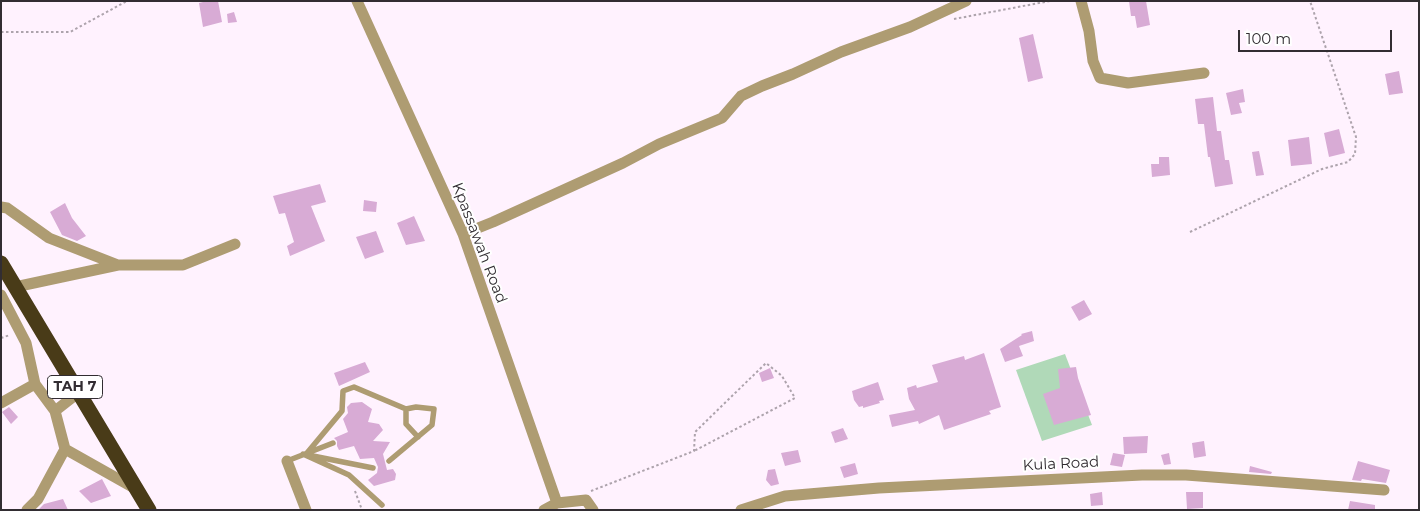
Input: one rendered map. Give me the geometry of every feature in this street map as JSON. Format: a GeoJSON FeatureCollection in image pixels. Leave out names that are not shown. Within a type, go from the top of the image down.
{"type":"FeatureCollection","features":[{"type":"Feature","properties":{"kind":"highway","name":"TAH 7"},"geometry":{"type":"LineString","coordinates":[[1,263],[149,510]]}},
{"type":"Feature","properties":{"kind":"street","name":"Kpassawah Road"},"geometry":{"type":"LineString","coordinates":[[357,1],[462,234],[557,502]]}},
{"type":"Feature","properties":{"kind":"street"},"geometry":{"type":"LineString","coordinates":[[462,234],[493,222],[623,163],[659,144],[722,118],[741,96],[762,86],[841,52],[910,27],[966,1]]}},
{"type":"Feature","properties":{"kind":"street"},"geometry":{"type":"LineString","coordinates":[[1081,1],[1094,61],[1100,78],[1128,83],[1204,73]]}},
{"type":"Feature","properties":{"kind":"street"},"geometry":{"type":"LineString","coordinates":[[1,207],[7,208],[49,238],[118,265]]}},
{"type":"Feature","properties":{"kind":"street"},"geometry":{"type":"LineString","coordinates":[[15,287],[118,265],[183,265],[235,244]]}},
{"type":"Feature","properties":{"kind":"street"},"geometry":{"type":"LineString","coordinates":[[1,295],[16,333],[26,342],[35,384],[54,410],[65,449],[38,499],[27,510]]}},
{"type":"Feature","properties":{"kind":"street"},"geometry":{"type":"LineString","coordinates":[[16,333],[35,320]]}},
{"type":"Feature","properties":{"kind":"street"},"geometry":{"type":"LineString","coordinates":[[1,403],[35,384]]}},
{"type":"Feature","properties":{"kind":"street"},"geometry":{"type":"LineString","coordinates":[[54,410],[78,393]]}},
{"type":"Feature","properties":{"kind":"street"},"geometry":{"type":"LineString","coordinates":[[65,449],[136,489]]}},
{"type":"Feature","properties":{"kind":"street"},"geometry":{"type":"LineString","coordinates":[[287,461],[306,510]]}},
{"type":"Feature","properties":{"kind":"street","name":"Kula Road"},"geometry":{"type":"LineString","coordinates":[[741,510],[785,496],[878,488],[1142,475],[1186,475],[1384,490]]}},
{"type":"Feature","properties":{"kind":"street"},"geometry":{"type":"LineString","coordinates":[[544,510],[557,502],[586,500],[593,510]]}},
{"type":"Feature","properties":{"kind":"lane"},"geometry":{"type":"LineString","coordinates":[[305,454],[342,411],[343,391],[354,387],[406,409],[416,407],[434,408],[432,425],[389,461]]}},
{"type":"Feature","properties":{"kind":"lane"},"geometry":{"type":"LineString","coordinates":[[406,409],[406,424],[418,436]]}},
{"type":"Feature","properties":{"kind":"lane"},"geometry":{"type":"LineString","coordinates":[[287,461],[333,443]]}},
{"type":"Feature","properties":{"kind":"lane"},"geometry":{"type":"LineString","coordinates":[[305,454],[373,468]]}},
{"type":"Feature","properties":{"kind":"lane"},"geometry":{"type":"LineString","coordinates":[[305,454],[349,475],[382,505]]}},
{"type":"Feature","properties":{"kind":"path"},"geometry":{"type":"LineString","coordinates":[[1,32],[70,32],[127,1]]}},
{"type":"Feature","properties":{"kind":"path"},"geometry":{"type":"LineString","coordinates":[[947,20],[1050,1]]}},
{"type":"Feature","properties":{"kind":"path"},"geometry":{"type":"LineString","coordinates":[[1190,232],[1322,169],[1348,162],[1355,154],[1356,137],[1310,1]]}},
{"type":"Feature","properties":{"kind":"path"},"geometry":{"type":"LineString","coordinates":[[1,338],[16,333]]}},
{"type":"Feature","properties":{"kind":"path"},"geometry":{"type":"LineString","coordinates":[[580,501],[594,489],[694,451],[795,398],[782,376],[766,363],[695,432],[694,451]]}},
{"type":"Feature","properties":{"kind":"green space"},"geometry":{"type":"Polygon","coordinates":[[[1065,354],[1092,425],[1042,441],[1016,370],[1065,354]]]}},
{"type":"Feature","properties":{"kind":"building"},"geometry":{"type":"Polygon","coordinates":[[[218,1],[222,22],[203,27],[199,3],[218,1]]]}},
{"type":"Feature","properties":{"kind":"building"},"geometry":{"type":"Polygon","coordinates":[[[1129,1],[1146,1],[1150,25],[1137,28],[1135,16],[1131,16],[1129,1]]]}},
{"type":"Feature","properties":{"kind":"building"},"geometry":{"type":"Polygon","coordinates":[[[234,12],[237,22],[228,23],[227,14],[234,12]]]}},
{"type":"Feature","properties":{"kind":"building"},"geometry":{"type":"Polygon","coordinates":[[[1033,34],[1043,78],[1028,82],[1019,38],[1033,34]]]}},
{"type":"Feature","properties":{"kind":"building"},"geometry":{"type":"Polygon","coordinates":[[[1399,71],[1403,93],[1389,95],[1385,74],[1399,71]]]}},
{"type":"Feature","properties":{"kind":"building"},"geometry":{"type":"Polygon","coordinates":[[[1243,89],[1245,102],[1239,103],[1242,113],[1231,115],[1226,93],[1243,89]]]}},
{"type":"Feature","properties":{"kind":"building"},"geometry":{"type":"Polygon","coordinates":[[[1213,97],[1217,131],[1221,131],[1225,160],[1229,160],[1233,184],[1215,187],[1210,157],[1208,157],[1204,124],[1198,124],[1195,99],[1213,97]]]}},
{"type":"Feature","properties":{"kind":"building"},"geometry":{"type":"Polygon","coordinates":[[[1339,129],[1345,153],[1329,157],[1324,133],[1339,129]]]}},
{"type":"Feature","properties":{"kind":"building"},"geometry":{"type":"Polygon","coordinates":[[[1309,137],[1312,164],[1291,166],[1288,140],[1309,137]]]}},
{"type":"Feature","properties":{"kind":"building"},"geometry":{"type":"Polygon","coordinates":[[[1259,151],[1264,175],[1256,176],[1252,152],[1259,151]]]}},
{"type":"Feature","properties":{"kind":"building"},"geometry":{"type":"Polygon","coordinates":[[[1159,157],[1169,157],[1170,175],[1152,177],[1151,164],[1159,164],[1159,157]]]}},
{"type":"Feature","properties":{"kind":"building"},"geometry":{"type":"Polygon","coordinates":[[[320,184],[326,202],[311,206],[325,241],[290,256],[287,246],[294,242],[285,213],[279,214],[273,196],[320,184]]]}},
{"type":"Feature","properties":{"kind":"building"},"geometry":{"type":"Polygon","coordinates":[[[364,200],[377,202],[376,212],[363,211],[364,200]]]}},
{"type":"Feature","properties":{"kind":"building"},"geometry":{"type":"Polygon","coordinates":[[[65,203],[72,218],[86,236],[77,241],[62,235],[50,212],[65,203]]]}},
{"type":"Feature","properties":{"kind":"building"},"geometry":{"type":"Polygon","coordinates":[[[414,216],[425,241],[406,245],[397,223],[414,216]]]}},
{"type":"Feature","properties":{"kind":"building"},"geometry":{"type":"Polygon","coordinates":[[[376,231],[384,252],[365,259],[356,237],[376,231]]]}},
{"type":"Feature","properties":{"kind":"building"},"geometry":{"type":"Polygon","coordinates":[[[1084,300],[1092,314],[1079,321],[1071,307],[1084,300]]]}},
{"type":"Feature","properties":{"kind":"building"},"geometry":{"type":"Polygon","coordinates":[[[1032,331],[1034,341],[1019,346],[1023,356],[1005,362],[1000,349],[1021,334],[1032,331]]]}},
{"type":"Feature","properties":{"kind":"building"},"geometry":{"type":"Polygon","coordinates":[[[984,353],[1001,407],[989,411],[991,414],[944,430],[939,415],[919,424],[918,421],[892,427],[889,415],[915,410],[909,399],[907,388],[916,385],[917,388],[938,382],[932,365],[964,356],[965,360],[984,353]]]}},
{"type":"Feature","properties":{"kind":"building"},"geometry":{"type":"Polygon","coordinates":[[[365,362],[370,372],[339,386],[334,373],[365,362]]]}},
{"type":"Feature","properties":{"kind":"building"},"geometry":{"type":"Polygon","coordinates":[[[1076,367],[1091,415],[1054,425],[1043,394],[1060,388],[1058,369],[1076,367]]]}},
{"type":"Feature","properties":{"kind":"building"},"geometry":{"type":"Polygon","coordinates":[[[770,368],[774,378],[762,382],[759,373],[770,368]]]}},
{"type":"Feature","properties":{"kind":"building"},"geometry":{"type":"Polygon","coordinates":[[[878,382],[884,400],[863,408],[863,406],[859,407],[854,400],[852,391],[878,382]]]}},
{"type":"Feature","properties":{"kind":"building"},"geometry":{"type":"Polygon","coordinates":[[[362,402],[372,409],[368,422],[379,424],[383,430],[373,441],[390,442],[383,454],[387,470],[393,469],[396,474],[395,480],[374,486],[368,480],[377,473],[378,467],[374,458],[360,459],[354,446],[339,450],[337,441],[334,438],[348,432],[343,419],[348,413],[347,407],[351,403],[362,402]]]}},
{"type":"Feature","properties":{"kind":"building"},"geometry":{"type":"Polygon","coordinates":[[[9,407],[18,417],[11,424],[2,412],[9,407]]]}},
{"type":"Feature","properties":{"kind":"building"},"geometry":{"type":"Polygon","coordinates":[[[843,428],[848,439],[835,443],[831,432],[843,428]]]}},
{"type":"Feature","properties":{"kind":"building"},"geometry":{"type":"Polygon","coordinates":[[[1148,436],[1147,453],[1124,454],[1123,437],[1148,436]]]}},
{"type":"Feature","properties":{"kind":"building"},"geometry":{"type":"Polygon","coordinates":[[[1204,441],[1206,456],[1194,458],[1192,443],[1204,441]]]}},
{"type":"Feature","properties":{"kind":"building"},"geometry":{"type":"Polygon","coordinates":[[[798,450],[801,462],[785,466],[781,453],[798,450]]]}},
{"type":"Feature","properties":{"kind":"building"},"geometry":{"type":"Polygon","coordinates":[[[1113,453],[1125,455],[1122,467],[1110,465],[1113,453]]]}},
{"type":"Feature","properties":{"kind":"building"},"geometry":{"type":"Polygon","coordinates":[[[1169,453],[1171,464],[1164,465],[1161,455],[1169,453]]]}},
{"type":"Feature","properties":{"kind":"building"},"geometry":{"type":"Polygon","coordinates":[[[1358,461],[1390,470],[1386,483],[1362,479],[1361,481],[1352,480],[1358,461]]]}},
{"type":"Feature","properties":{"kind":"building"},"geometry":{"type":"Polygon","coordinates":[[[855,463],[858,474],[844,478],[840,467],[855,463]]]}},
{"type":"Feature","properties":{"kind":"building"},"geometry":{"type":"Polygon","coordinates":[[[1250,466],[1272,472],[1271,474],[1249,472],[1250,466]]]}},
{"type":"Feature","properties":{"kind":"building"},"geometry":{"type":"Polygon","coordinates":[[[775,469],[779,484],[771,486],[766,480],[768,470],[775,469]]]}},
{"type":"Feature","properties":{"kind":"building"},"geometry":{"type":"Polygon","coordinates":[[[102,479],[111,496],[91,503],[79,491],[102,479]]]}},
{"type":"Feature","properties":{"kind":"building"},"geometry":{"type":"Polygon","coordinates":[[[1102,492],[1103,505],[1091,506],[1090,494],[1102,492]]]}},
{"type":"Feature","properties":{"kind":"building"},"geometry":{"type":"Polygon","coordinates":[[[1186,492],[1203,492],[1203,508],[1187,509],[1186,492]]]}},
{"type":"Feature","properties":{"kind":"building"},"geometry":{"type":"Polygon","coordinates":[[[63,499],[68,510],[38,510],[44,504],[63,499]]]}},
{"type":"Feature","properties":{"kind":"building"},"geometry":{"type":"Polygon","coordinates":[[[1350,501],[1375,505],[1375,510],[1348,510],[1350,501]]]}}]}
